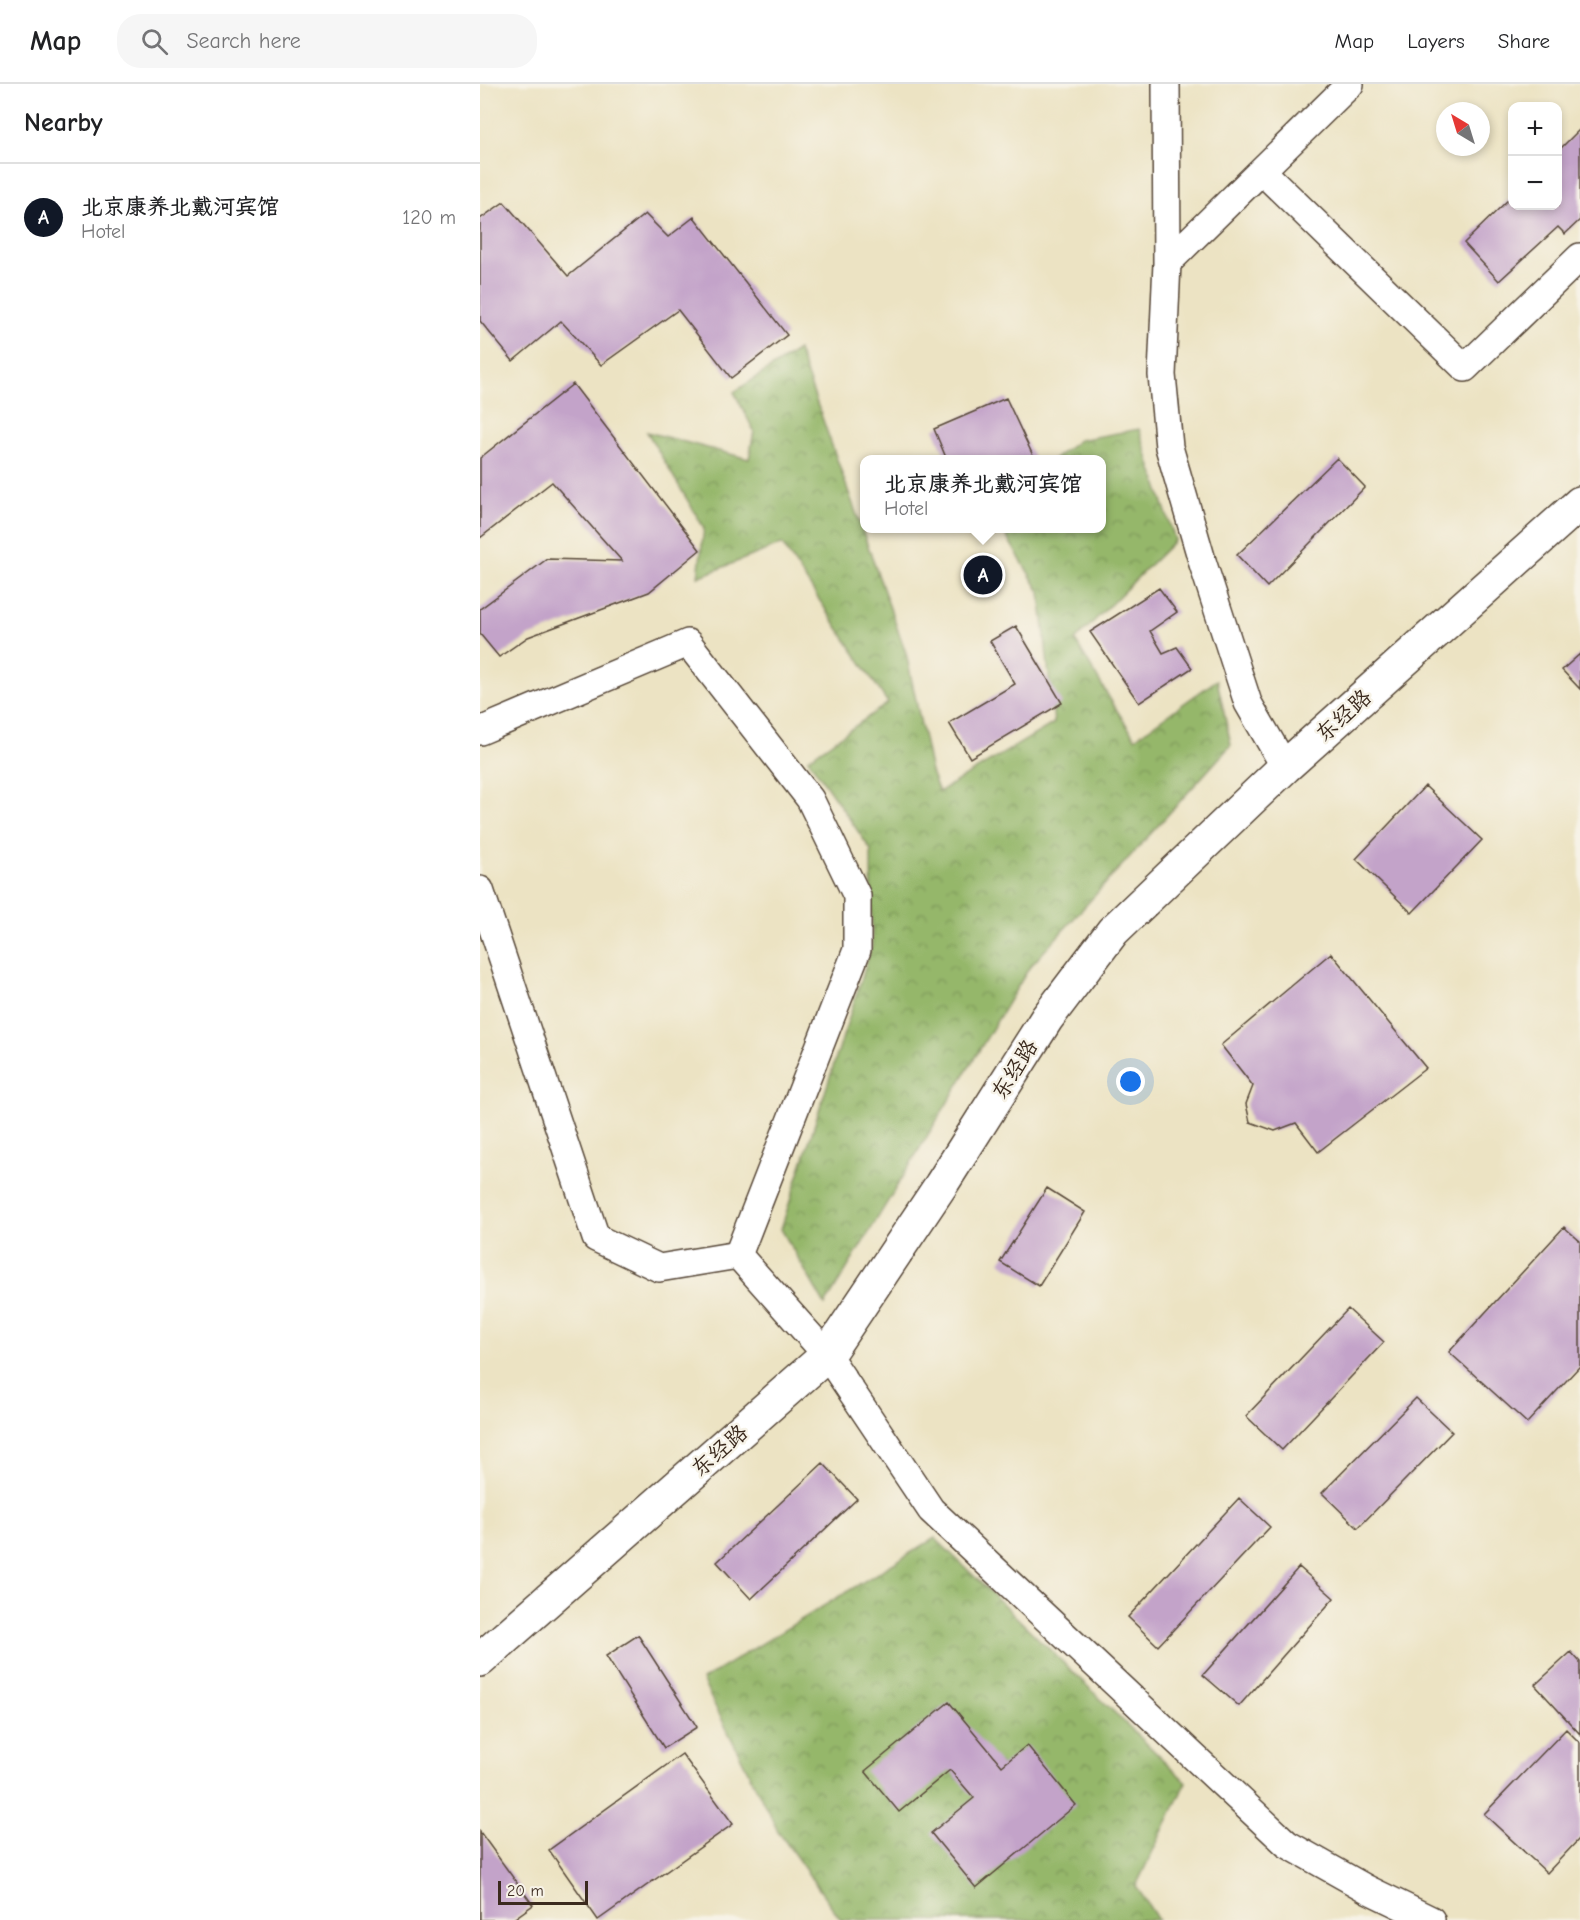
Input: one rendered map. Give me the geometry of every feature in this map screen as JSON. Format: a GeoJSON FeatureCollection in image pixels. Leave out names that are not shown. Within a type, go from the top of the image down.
{"type":"FeatureCollection","features":[{"type":"Feature","properties":{"kind":"main road","name":"东经路"},"geometry":{"type":"LineString","coordinates":[[480,1660],[827,1355],[941,1185],[1047,1018],[1113,931],[1285,767],[1580,503]]}},
{"type":"Feature","properties":{"kind":"street"},"geometry":{"type":"LineString","coordinates":[[1166,84],[1167,263],[1162,375],[1169,447],[1203,564],[1248,703],[1285,767]]}},
{"type":"Feature","properties":{"kind":"street"},"geometry":{"type":"LineString","coordinates":[[1167,263],[1350,84]]}},
{"type":"Feature","properties":{"kind":"street"},"geometry":{"type":"LineString","coordinates":[[1262,171],[1465,368],[1580,257]]}},
{"type":"Feature","properties":{"kind":"street"},"geometry":{"type":"LineString","coordinates":[[480,730],[688,643],[810,799],[857,896],[857,950],[738,1255]]}},
{"type":"Feature","properties":{"kind":"street"},"geometry":{"type":"LineString","coordinates":[[480,890],[596,1238],[659,1268],[738,1255]]}},
{"type":"Feature","properties":{"kind":"street"},"geometry":{"type":"LineString","coordinates":[[738,1255],[827,1355],[931,1510],[1287,1844],[1367,1889],[1431,1920]]}},
{"type":"Feature","properties":{"kind":"green space"},"geometry":{"type":"Polygon","coordinates":[[[798,350],[860,524],[860,533],[863,533],[906,653],[931,772],[939,792],[1054,723],[1040,592],[1004,533],[1106,533],[1106,455],[1059,455],[1079,440],[1139,429],[1175,540],[1075,640],[1135,738],[1217,680],[1231,745],[1029,968],[825,1305],[781,1229],[872,946],[871,850],[808,759],[888,703],[782,544],[698,577],[704,528],[647,432],[749,459],[754,431],[734,392],[798,350]]]}},
{"type":"Feature","properties":{"kind":"green space"},"geometry":{"type":"Polygon","coordinates":[[[935,1538],[1186,1782],[1136,1886],[1158,1920],[841,1920],[778,1831],[702,1680],[935,1538]]]}},
{"type":"Feature","properties":{"kind":"building"},"geometry":{"type":"Polygon","coordinates":[[[1580,129],[1580,220],[1565,234],[1558,227],[1499,281],[1464,243],[1508,200],[1508,210],[1562,210],[1562,147],[1580,129]]]}},
{"type":"Feature","properties":{"kind":"building"},"geometry":{"type":"Polygon","coordinates":[[[504,202],[568,276],[645,214],[668,237],[694,217],[787,335],[731,378],[678,310],[601,365],[561,321],[513,361],[480,321],[480,219],[504,202]]]}},
{"type":"Feature","properties":{"kind":"building"},"geometry":{"type":"Polygon","coordinates":[[[573,384],[700,550],[649,592],[528,637],[499,657],[480,634],[480,609],[547,559],[622,561],[552,482],[480,538],[480,458],[573,384]]]}},
{"type":"Feature","properties":{"kind":"building"},"geometry":{"type":"Polygon","coordinates":[[[1006,398],[1033,455],[945,455],[934,429],[1006,398]]]}},
{"type":"Feature","properties":{"kind":"building"},"geometry":{"type":"Polygon","coordinates":[[[1337,458],[1365,487],[1267,587],[1237,555],[1337,458]]]}},
{"type":"Feature","properties":{"kind":"building"},"geometry":{"type":"Polygon","coordinates":[[[1159,588],[1177,612],[1150,631],[1163,653],[1177,647],[1192,668],[1139,703],[1090,632],[1159,588]]]}},
{"type":"Feature","properties":{"kind":"building"},"geometry":{"type":"Polygon","coordinates":[[[1016,626],[1062,703],[970,758],[949,723],[1015,684],[990,641],[1016,626]]]}},
{"type":"Feature","properties":{"kind":"building"},"geometry":{"type":"Polygon","coordinates":[[[1580,654],[1580,689],[1562,670],[1580,654]]]}},
{"type":"Feature","properties":{"kind":"building"},"geometry":{"type":"Polygon","coordinates":[[[1425,786],[1482,840],[1412,913],[1356,859],[1425,786]]]}},
{"type":"Feature","properties":{"kind":"building"},"geometry":{"type":"Polygon","coordinates":[[[1331,953],[1426,1068],[1318,1152],[1296,1123],[1275,1131],[1250,1122],[1246,1104],[1253,1086],[1221,1045],[1331,953]]]}},
{"type":"Feature","properties":{"kind":"building"},"geometry":{"type":"Polygon","coordinates":[[[1047,1188],[1085,1212],[1039,1286],[1000,1262],[1047,1188]]]}},
{"type":"Feature","properties":{"kind":"building"},"geometry":{"type":"Polygon","coordinates":[[[1564,1227],[1580,1241],[1580,1366],[1527,1423],[1449,1352],[1564,1227]]]}},
{"type":"Feature","properties":{"kind":"building"},"geometry":{"type":"Polygon","coordinates":[[[1348,1309],[1384,1342],[1282,1450],[1246,1416],[1348,1309]]]}},
{"type":"Feature","properties":{"kind":"building"},"geometry":{"type":"Polygon","coordinates":[[[1416,1398],[1452,1432],[1358,1528],[1322,1493],[1416,1398]]]}},
{"type":"Feature","properties":{"kind":"building"},"geometry":{"type":"Polygon","coordinates":[[[823,1463],[857,1499],[751,1599],[717,1562],[823,1463]]]}},
{"type":"Feature","properties":{"kind":"building"},"geometry":{"type":"Polygon","coordinates":[[[1239,1498],[1270,1527],[1158,1646],[1128,1617],[1239,1498]]]}},
{"type":"Feature","properties":{"kind":"building"},"geometry":{"type":"Polygon","coordinates":[[[1299,1567],[1334,1598],[1239,1706],[1203,1675],[1299,1567]]]}},
{"type":"Feature","properties":{"kind":"building"},"geometry":{"type":"Polygon","coordinates":[[[638,1635],[697,1727],[664,1748],[606,1656],[638,1635]]]}},
{"type":"Feature","properties":{"kind":"building"},"geometry":{"type":"Polygon","coordinates":[[[1571,1652],[1580,1662],[1580,1734],[1535,1685],[1571,1652]]]}},
{"type":"Feature","properties":{"kind":"building"},"geometry":{"type":"Polygon","coordinates":[[[949,1702],[1002,1766],[1027,1745],[1076,1805],[976,1888],[931,1833],[974,1798],[950,1770],[899,1812],[865,1771],[949,1702]]]}},
{"type":"Feature","properties":{"kind":"building"},"geometry":{"type":"Polygon","coordinates":[[[1566,1729],[1580,1743],[1580,1838],[1547,1873],[1484,1814],[1566,1729]]]}},
{"type":"Feature","properties":{"kind":"building"},"geometry":{"type":"Polygon","coordinates":[[[682,1754],[733,1824],[598,1920],[549,1850],[682,1754]]]}},
{"type":"Feature","properties":{"kind":"building"},"geometry":{"type":"Polygon","coordinates":[[[480,1832],[533,1905],[512,1920],[480,1920],[480,1832]]]}},
{"type":"Feature","properties":{"kind":"place","name":"北京康养北戴河宾馆"},"geometry":{"type":"Point","coordinates":[983,575]}}]}
